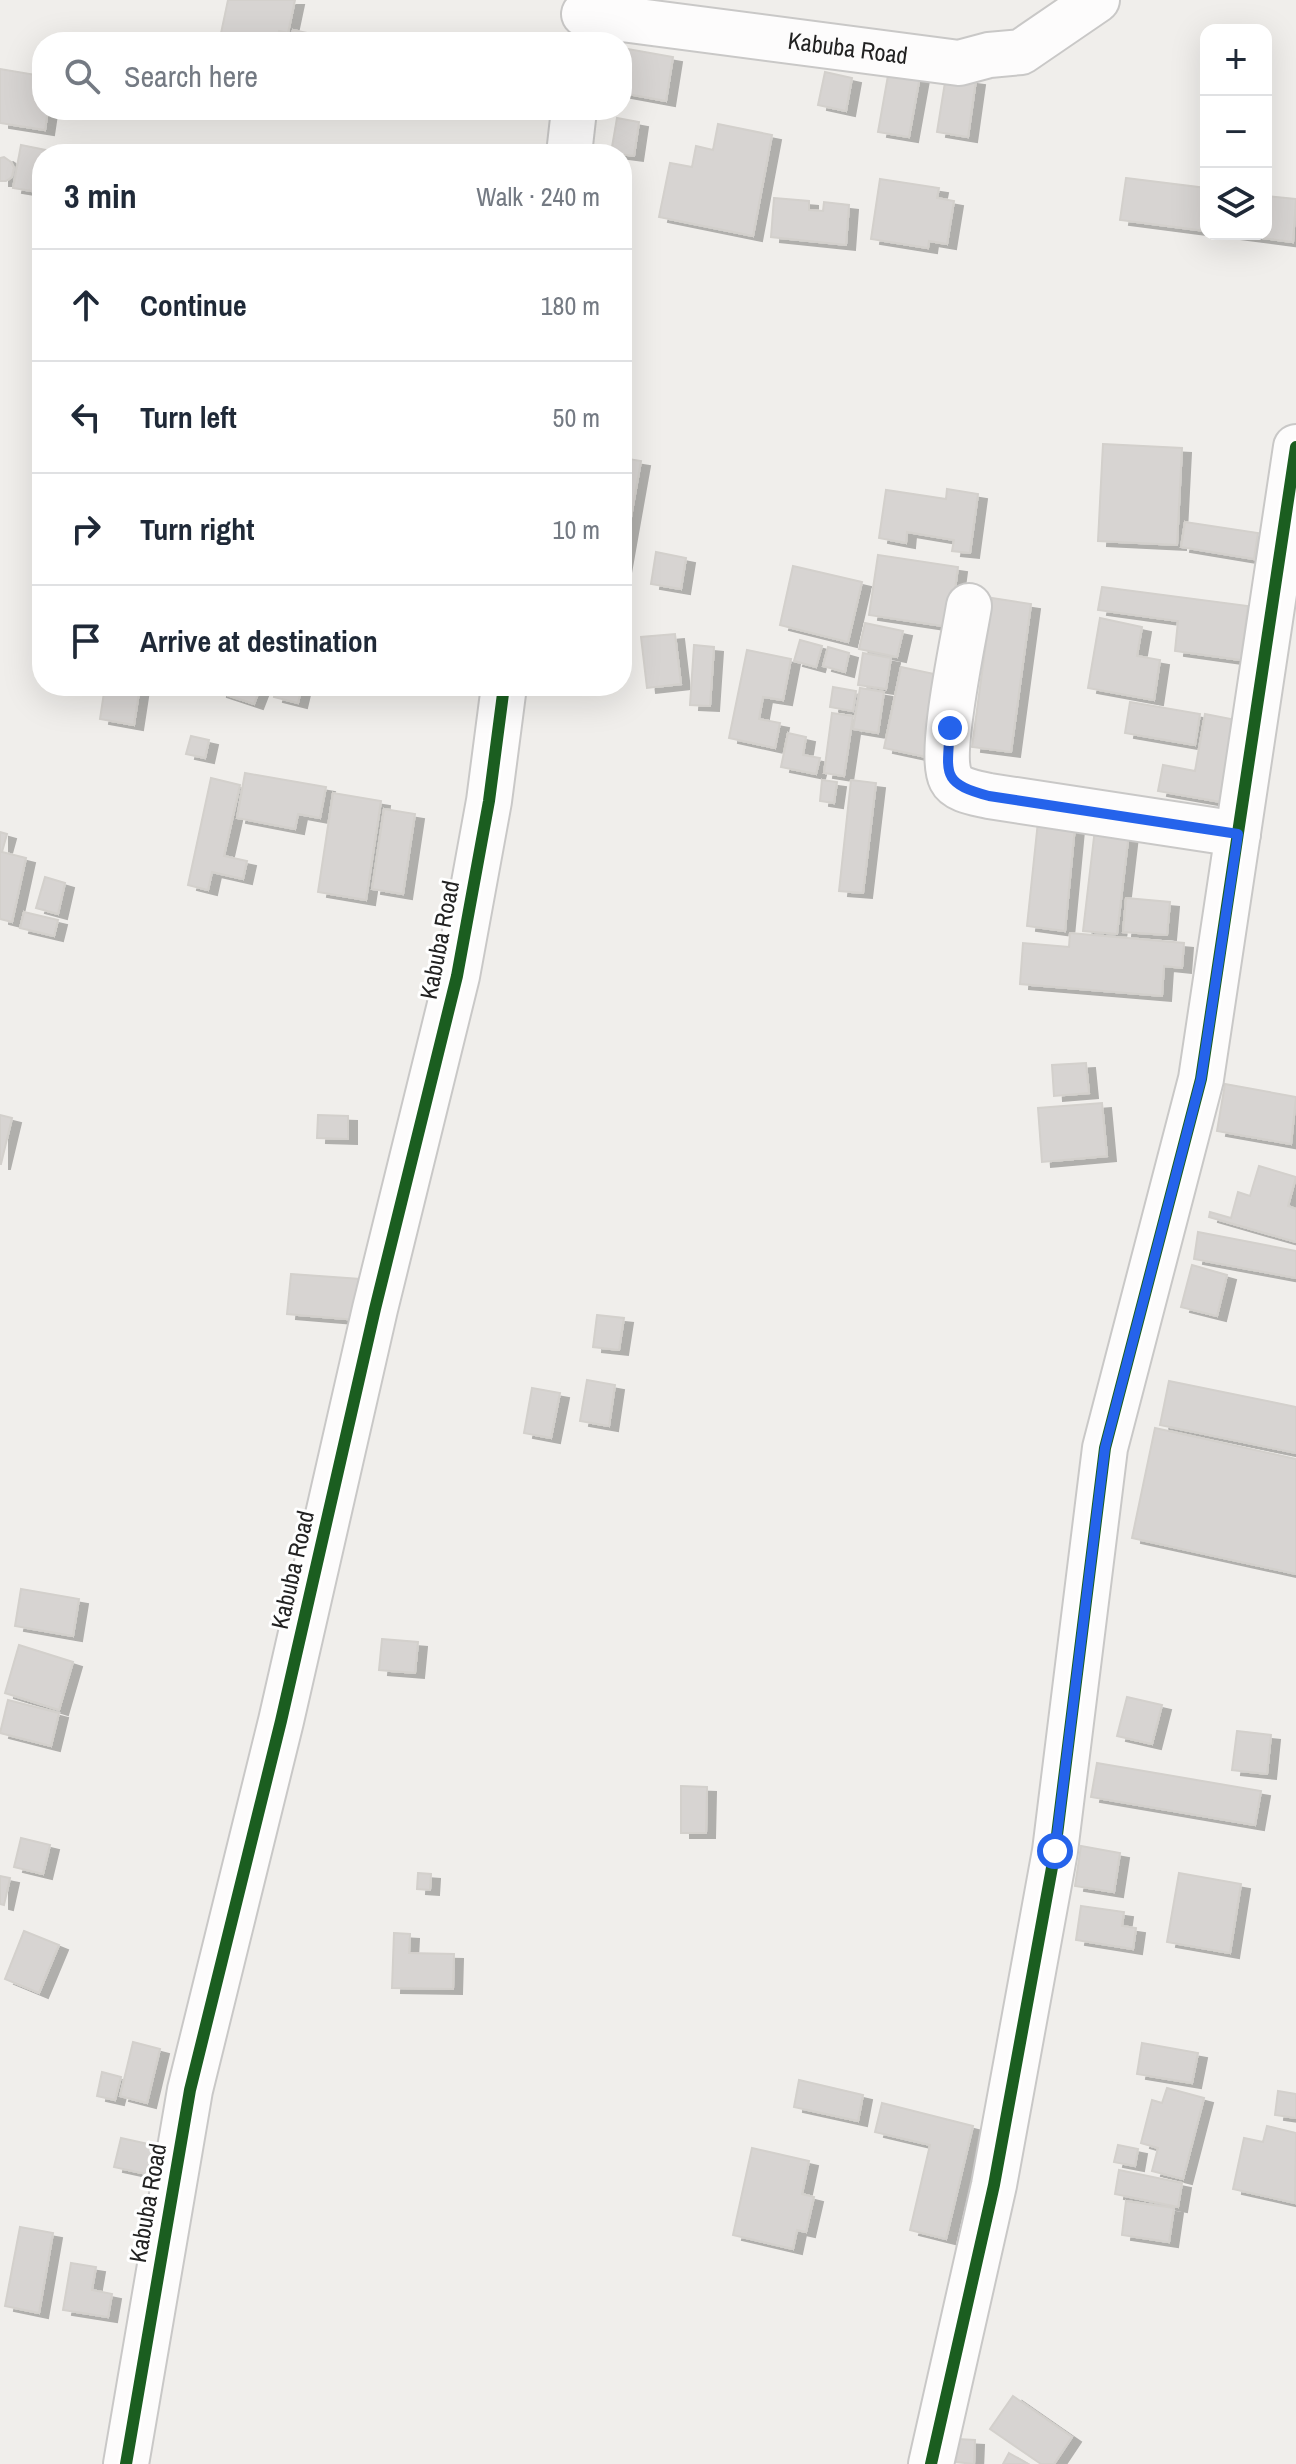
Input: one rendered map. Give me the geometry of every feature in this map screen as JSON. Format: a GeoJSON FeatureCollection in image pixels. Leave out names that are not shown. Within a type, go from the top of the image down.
{"type":"FeatureCollection","features":[{"type":"Feature","properties":{"kind":"street","name":"Kabuba Road"},"geometry":{"type":"LineString","coordinates":[[584,19],[959,63],[989,55],[1021,52],[1097,0]]}},
{"type":"Feature","properties":{"kind":"street"},"geometry":{"type":"LineString","coordinates":[[570,144],[573,120]]}},
{"type":"Feature","properties":{"kind":"street"},"geometry":{"type":"LineString","coordinates":[[931,2464],[994,2185],[1055,1851],[1105,1448],[1201,1079],[1296,447]]}},
{"type":"Feature","properties":{"kind":"street"},"geometry":{"type":"LineString","coordinates":[[969,606],[948,750],[950,777],[960,788],[989,796],[1238,834]]}},
{"type":"Feature","properties":{"kind":"street","name":"Kabuba Road"},"geometry":{"type":"LineString","coordinates":[[126,2464],[190,2090],[281,1721],[375,1309],[457,976],[489,801],[503,696]]}},
{"type":"Feature","properties":{"kind":"building"},"geometry":{"type":"Polygon","coordinates":[[[228,0],[295,0],[288,32],[221,32],[228,0]]]}},
{"type":"Feature","properties":{"kind":"building"},"geometry":{"type":"Polygon","coordinates":[[[632,50],[673,57],[666,101],[632,95],[632,50]]]}},
{"type":"Feature","properties":{"kind":"building"},"geometry":{"type":"Polygon","coordinates":[[[0,69],[32,74],[32,120],[46,120],[45,130],[0,123],[0,69]]]}},
{"type":"Feature","properties":{"kind":"building"},"geometry":{"type":"Polygon","coordinates":[[[889,70],[920,76],[909,137],[878,132],[889,70]]]}},
{"type":"Feature","properties":{"kind":"building"},"geometry":{"type":"Polygon","coordinates":[[[825,72],[852,78],[846,111],[818,105],[825,72]]]}},
{"type":"Feature","properties":{"kind":"building"},"geometry":{"type":"Polygon","coordinates":[[[946,76],[976,80],[968,137],[937,132],[946,76]]]}},
{"type":"Feature","properties":{"kind":"building"},"geometry":{"type":"Polygon","coordinates":[[[617,120],[639,122],[634,156],[632,144],[613,144],[617,120]]]}},
{"type":"Feature","properties":{"kind":"building"},"geometry":{"type":"Polygon","coordinates":[[[718,124],[772,135],[753,236],[659,217],[670,163],[692,167],[696,146],[713,150],[718,124]]]}},
{"type":"Feature","properties":{"kind":"building"},"geometry":{"type":"Polygon","coordinates":[[[21,145],[32,147],[32,191],[13,188],[21,145]]]}},
{"type":"Feature","properties":{"kind":"building"},"geometry":{"type":"Polygon","coordinates":[[[4,157],[14,168],[12,177],[0,181],[0,158],[4,157]]]}},
{"type":"Feature","properties":{"kind":"building"},"geometry":{"type":"Polygon","coordinates":[[[1126,178],[1200,187],[1200,230],[1120,220],[1126,178]]]}},
{"type":"Feature","properties":{"kind":"building"},"geometry":{"type":"Polygon","coordinates":[[[880,179],[939,188],[937,198],[954,201],[947,244],[929,241],[928,248],[871,239],[880,179]]]}},
{"type":"Feature","properties":{"kind":"building"},"geometry":{"type":"Polygon","coordinates":[[[1272,197],[1296,199],[1293,242],[1272,239],[1272,197]]]}},
{"type":"Feature","properties":{"kind":"building"},"geometry":{"type":"Polygon","coordinates":[[[774,198],[809,201],[809,210],[823,211],[824,202],[849,205],[846,245],[771,237],[774,198]]]}},
{"type":"Feature","properties":{"kind":"building"},"geometry":{"type":"Polygon","coordinates":[[[1103,444],[1182,448],[1177,545],[1098,541],[1103,444]]]}},
{"type":"Feature","properties":{"kind":"building"},"geometry":{"type":"Polygon","coordinates":[[[632,460],[641,461],[632,512],[632,460]]]}},
{"type":"Feature","properties":{"kind":"building"},"geometry":{"type":"Polygon","coordinates":[[[947,489],[978,494],[970,553],[952,551],[954,540],[907,532],[906,543],[879,538],[886,490],[946,499],[947,489]]]}},
{"type":"Feature","properties":{"kind":"building"},"geometry":{"type":"Polygon","coordinates":[[[1185,522],[1258,533],[1254,559],[1181,547],[1185,522]]]}},
{"type":"Feature","properties":{"kind":"building"},"geometry":{"type":"Polygon","coordinates":[[[656,552],[686,558],[681,589],[651,584],[656,552]]]}},
{"type":"Feature","properties":{"kind":"building"},"geometry":{"type":"Polygon","coordinates":[[[878,555],[958,567],[950,627],[869,615],[878,555]]]}},
{"type":"Feature","properties":{"kind":"building"},"geometry":{"type":"Polygon","coordinates":[[[793,566],[862,582],[848,642],[780,625],[793,566]]]}},
{"type":"Feature","properties":{"kind":"building"},"geometry":{"type":"Polygon","coordinates":[[[1102,587],[1248,606],[1241,660],[1175,651],[1178,621],[1098,610],[1102,587]]]}},
{"type":"Feature","properties":{"kind":"building"},"geometry":{"type":"Polygon","coordinates":[[[992,598],[1031,604],[1011,752],[972,747],[992,598]]]}},
{"type":"Feature","properties":{"kind":"building"},"geometry":{"type":"Polygon","coordinates":[[[1100,618],[1142,627],[1137,656],[1160,660],[1154,700],[1088,688],[1100,618]]]}},
{"type":"Feature","properties":{"kind":"building"},"geometry":{"type":"Polygon","coordinates":[[[865,623],[903,631],[897,657],[859,649],[865,623]]]}},
{"type":"Feature","properties":{"kind":"building"},"geometry":{"type":"Polygon","coordinates":[[[675,634],[681,684],[647,688],[641,637],[675,634]]]}},
{"type":"Feature","properties":{"kind":"building"},"geometry":{"type":"Polygon","coordinates":[[[800,640],[822,646],[816,667],[794,661],[800,640]]]}},
{"type":"Feature","properties":{"kind":"building"},"geometry":{"type":"Polygon","coordinates":[[[694,645],[714,647],[710,706],[690,705],[694,645]]]}},
{"type":"Feature","properties":{"kind":"building"},"geometry":{"type":"Polygon","coordinates":[[[828,647],[849,653],[845,672],[823,666],[828,647]]]}},
{"type":"Feature","properties":{"kind":"building"},"geometry":{"type":"Polygon","coordinates":[[[747,650],[791,659],[783,700],[763,697],[759,719],[780,723],[775,748],[729,738],[747,650]]]}},
{"type":"Feature","properties":{"kind":"building"},"geometry":{"type":"Polygon","coordinates":[[[863,653],[891,658],[886,689],[858,685],[863,653]]]}},
{"type":"Feature","properties":{"kind":"building"},"geometry":{"type":"Polygon","coordinates":[[[901,667],[948,677],[931,758],[884,748],[901,667]]]}},
{"type":"Feature","properties":{"kind":"building"},"geometry":{"type":"Polygon","coordinates":[[[833,687],[856,691],[853,711],[830,707],[833,687]]]}},
{"type":"Feature","properties":{"kind":"building"},"geometry":{"type":"Polygon","coordinates":[[[860,688],[884,692],[878,733],[853,729],[860,688]]]}},
{"type":"Feature","properties":{"kind":"building"},"geometry":{"type":"Polygon","coordinates":[[[103,696],[138,696],[134,725],[100,719],[103,696]]]}},
{"type":"Feature","properties":{"kind":"building"},"geometry":{"type":"Polygon","coordinates":[[[230,696],[257,696],[254,704],[230,696]]]}},
{"type":"Feature","properties":{"kind":"building"},"geometry":{"type":"Polygon","coordinates":[[[274,696],[300,696],[298,703],[274,696]]]}},
{"type":"Feature","properties":{"kind":"building"},"geometry":{"type":"Polygon","coordinates":[[[1130,702],[1200,714],[1195,745],[1125,733],[1130,702]]]}},
{"type":"Feature","properties":{"kind":"building"},"geometry":{"type":"Polygon","coordinates":[[[832,713],[853,716],[844,776],[824,773],[832,713]]]}},
{"type":"Feature","properties":{"kind":"building"},"geometry":{"type":"Polygon","coordinates":[[[1205,714],[1236,720],[1221,802],[1158,791],[1163,765],[1195,771],[1205,714]]]}},
{"type":"Feature","properties":{"kind":"building"},"geometry":{"type":"Polygon","coordinates":[[[788,733],[806,737],[803,755],[820,758],[816,774],[781,767],[788,733]]]}},
{"type":"Feature","properties":{"kind":"building"},"geometry":{"type":"Polygon","coordinates":[[[191,736],[209,740],[205,758],[186,754],[191,736]]]}},
{"type":"Feature","properties":{"kind":"building"},"geometry":{"type":"Polygon","coordinates":[[[245,773],[326,787],[320,818],[298,814],[295,829],[237,818],[245,773]]]}},
{"type":"Feature","properties":{"kind":"building"},"geometry":{"type":"Polygon","coordinates":[[[211,778],[240,785],[224,856],[247,861],[243,879],[212,872],[208,890],[188,885],[211,778]]]}},
{"type":"Feature","properties":{"kind":"building"},"geometry":{"type":"Polygon","coordinates":[[[822,780],[837,782],[834,803],[820,801],[822,780]]]}},
{"type":"Feature","properties":{"kind":"building"},"geometry":{"type":"Polygon","coordinates":[[[851,780],[876,783],[863,893],[839,891],[851,780]]]}},
{"type":"Feature","properties":{"kind":"building"},"geometry":{"type":"Polygon","coordinates":[[[333,793],[381,801],[366,900],[318,892],[333,793]]]}},
{"type":"Feature","properties":{"kind":"building"},"geometry":{"type":"Polygon","coordinates":[[[384,809],[415,814],[403,894],[372,889],[384,809]]]}},
{"type":"Feature","properties":{"kind":"building"},"geometry":{"type":"Polygon","coordinates":[[[1039,812],[1076,816],[1065,931],[1027,926],[1039,812]]]}},
{"type":"Feature","properties":{"kind":"building"},"geometry":{"type":"Polygon","coordinates":[[[1096,820],[1130,824],[1117,934],[1083,931],[1096,820]]]}},
{"type":"Feature","properties":{"kind":"building"},"geometry":{"type":"Polygon","coordinates":[[[0,832],[7,834],[2,852],[26,858],[12,922],[0,919],[0,832]]]}},
{"type":"Feature","properties":{"kind":"building"},"geometry":{"type":"Polygon","coordinates":[[[45,877],[65,883],[58,914],[36,908],[45,877]]]}},
{"type":"Feature","properties":{"kind":"building"},"geometry":{"type":"Polygon","coordinates":[[[1126,898],[1170,902],[1167,935],[1123,932],[1126,898]]]}},
{"type":"Feature","properties":{"kind":"building"},"geometry":{"type":"Polygon","coordinates":[[[24,912],[58,920],[54,936],[20,928],[24,912]]]}},
{"type":"Feature","properties":{"kind":"building"},"geometry":{"type":"Polygon","coordinates":[[[1070,933],[1184,943],[1182,968],[1164,966],[1162,996],[1020,984],[1023,943],[1069,947],[1070,933]]]}},
{"type":"Feature","properties":{"kind":"building"},"geometry":{"type":"Polygon","coordinates":[[[1086,1063],[1089,1093],[1054,1096],[1052,1065],[1086,1063]]]}},
{"type":"Feature","properties":{"kind":"building"},"geometry":{"type":"Polygon","coordinates":[[[1225,1084],[1296,1097],[1291,1144],[1217,1131],[1225,1084]]]}},
{"type":"Feature","properties":{"kind":"building"},"geometry":{"type":"Polygon","coordinates":[[[1102,1103],[1107,1156],[1042,1162],[1038,1108],[1102,1103]]]}},
{"type":"Feature","properties":{"kind":"building"},"geometry":{"type":"Polygon","coordinates":[[[0,1115],[12,1118],[1,1164],[0,1164],[0,1115]]]}},
{"type":"Feature","properties":{"kind":"building"},"geometry":{"type":"Polygon","coordinates":[[[318,1115],[348,1116],[348,1139],[317,1138],[318,1115]]]}},
{"type":"Feature","properties":{"kind":"building"},"geometry":{"type":"Polygon","coordinates":[[[1259,1166],[1296,1177],[1288,1206],[1296,1209],[1296,1242],[1209,1217],[1210,1212],[1231,1218],[1238,1192],[1250,1196],[1259,1166]]]}},
{"type":"Feature","properties":{"kind":"building"},"geometry":{"type":"Polygon","coordinates":[[[1198,1232],[1296,1251],[1296,1278],[1194,1259],[1198,1232]]]}},
{"type":"Feature","properties":{"kind":"building"},"geometry":{"type":"Polygon","coordinates":[[[1192,1265],[1227,1275],[1217,1316],[1181,1307],[1192,1265]]]}},
{"type":"Feature","properties":{"kind":"building"},"geometry":{"type":"Polygon","coordinates":[[[291,1274],[360,1279],[357,1320],[287,1314],[291,1274]]]}},
{"type":"Feature","properties":{"kind":"building"},"geometry":{"type":"Polygon","coordinates":[[[597,1315],[624,1318],[619,1350],[593,1347],[597,1315]]]}},
{"type":"Feature","properties":{"kind":"building"},"geometry":{"type":"Polygon","coordinates":[[[587,1380],[615,1385],[609,1426],[580,1421],[587,1380]]]}},
{"type":"Feature","properties":{"kind":"building"},"geometry":{"type":"Polygon","coordinates":[[[1169,1381],[1296,1407],[1296,1453],[1160,1425],[1169,1381]]]}},
{"type":"Feature","properties":{"kind":"building"},"geometry":{"type":"Polygon","coordinates":[[[532,1388],[560,1393],[551,1438],[524,1433],[532,1388]]]}},
{"type":"Feature","properties":{"kind":"building"},"geometry":{"type":"Polygon","coordinates":[[[1155,1428],[1296,1459],[1296,1574],[1132,1538],[1155,1428]]]}},
{"type":"Feature","properties":{"kind":"building"},"geometry":{"type":"Polygon","coordinates":[[[21,1589],[79,1599],[73,1636],[15,1626],[21,1589]]]}},
{"type":"Feature","properties":{"kind":"building"},"geometry":{"type":"Polygon","coordinates":[[[382,1639],[418,1642],[415,1673],[379,1670],[382,1639]]]}},
{"type":"Feature","properties":{"kind":"building"},"geometry":{"type":"Polygon","coordinates":[[[19,1645],[73,1662],[59,1710],[5,1693],[19,1645]]]}},
{"type":"Feature","properties":{"kind":"building"},"geometry":{"type":"Polygon","coordinates":[[[1127,1697],[1162,1705],[1152,1744],[1117,1736],[1127,1697]]]}},
{"type":"Feature","properties":{"kind":"building"},"geometry":{"type":"Polygon","coordinates":[[[8,1700],[59,1713],[51,1746],[0,1733],[8,1700]]]}},
{"type":"Feature","properties":{"kind":"building"},"geometry":{"type":"Polygon","coordinates":[[[1237,1731],[1271,1735],[1267,1774],[1232,1770],[1237,1731]]]}},
{"type":"Feature","properties":{"kind":"building"},"geometry":{"type":"Polygon","coordinates":[[[1097,1763],[1261,1791],[1255,1825],[1091,1797],[1097,1763]]]}},
{"type":"Feature","properties":{"kind":"building"},"geometry":{"type":"Polygon","coordinates":[[[681,1786],[707,1787],[706,1833],[681,1833],[681,1786]]]}},
{"type":"Feature","properties":{"kind":"building"},"geometry":{"type":"Polygon","coordinates":[[[21,1838],[50,1845],[43,1874],[14,1867],[21,1838]]]}},
{"type":"Feature","properties":{"kind":"building"},"geometry":{"type":"Polygon","coordinates":[[[1081,1846],[1120,1853],[1114,1892],[1075,1886],[1081,1846]]]}},
{"type":"Feature","properties":{"kind":"building"},"geometry":{"type":"Polygon","coordinates":[[[418,1873],[431,1874],[430,1890],[417,1889],[418,1873]]]}},
{"type":"Feature","properties":{"kind":"building"},"geometry":{"type":"Polygon","coordinates":[[[1179,1873],[1241,1884],[1230,1953],[1167,1942],[1179,1873]]]}},
{"type":"Feature","properties":{"kind":"building"},"geometry":{"type":"Polygon","coordinates":[[[0,1876],[10,1878],[4,1905],[0,1904],[0,1876]]]}},
{"type":"Feature","properties":{"kind":"building"},"geometry":{"type":"Polygon","coordinates":[[[1081,1906],[1124,1912],[1122,1926],[1136,1928],[1133,1949],[1076,1940],[1081,1906]]]}},
{"type":"Feature","properties":{"kind":"building"},"geometry":{"type":"Polygon","coordinates":[[[24,1931],[59,1945],[39,1993],[5,1979],[24,1931]]]}},
{"type":"Feature","properties":{"kind":"building"},"geometry":{"type":"Polygon","coordinates":[[[394,1933],[410,1934],[409,1953],[454,1954],[453,1989],[392,1988],[394,1933]]]}},
{"type":"Feature","properties":{"kind":"building"},"geometry":{"type":"Polygon","coordinates":[[[133,2042],[160,2049],[147,2103],[120,2096],[133,2042]]]}},
{"type":"Feature","properties":{"kind":"building"},"geometry":{"type":"Polygon","coordinates":[[[1142,2043],[1198,2053],[1192,2083],[1137,2074],[1142,2043]]]}},
{"type":"Feature","properties":{"kind":"building"},"geometry":{"type":"Polygon","coordinates":[[[102,2072],[121,2077],[115,2100],[97,2096],[102,2072]]]}},
{"type":"Feature","properties":{"kind":"building"},"geometry":{"type":"Polygon","coordinates":[[[799,2080],[863,2095],[858,2121],[794,2107],[799,2080]]]}},
{"type":"Feature","properties":{"kind":"building"},"geometry":{"type":"Polygon","coordinates":[[[1167,2088],[1204,2098],[1183,2179],[1152,2171],[1158,2148],[1141,2143],[1152,2100],[1162,2103],[1167,2088]]]}},
{"type":"Feature","properties":{"kind":"building"},"geometry":{"type":"Polygon","coordinates":[[[1278,2091],[1296,2094],[1296,2118],[1275,2115],[1278,2091]]]}},
{"type":"Feature","properties":{"kind":"building"},"geometry":{"type":"Polygon","coordinates":[[[882,2103],[973,2126],[946,2239],[910,2230],[930,2145],[875,2132],[882,2103]]]}},
{"type":"Feature","properties":{"kind":"building"},"geometry":{"type":"Polygon","coordinates":[[[1267,2126],[1296,2133],[1295,2203],[1233,2189],[1244,2138],[1263,2142],[1267,2126]]]}},
{"type":"Feature","properties":{"kind":"building"},"geometry":{"type":"Polygon","coordinates":[[[121,2138],[162,2147],[156,2176],[114,2167],[121,2138]]]}},
{"type":"Feature","properties":{"kind":"building"},"geometry":{"type":"Polygon","coordinates":[[[1118,2145],[1138,2149],[1135,2166],[1114,2162],[1118,2145]]]}},
{"type":"Feature","properties":{"kind":"building"},"geometry":{"type":"Polygon","coordinates":[[[752,2148],[809,2161],[802,2194],[814,2197],[806,2232],[797,2230],[793,2249],[733,2235],[752,2148]]]}},
{"type":"Feature","properties":{"kind":"building"},"geometry":{"type":"Polygon","coordinates":[[[1119,2170],[1182,2183],[1178,2207],[1115,2194],[1119,2170]]]}},
{"type":"Feature","properties":{"kind":"building"},"geometry":{"type":"Polygon","coordinates":[[[1126,2201],[1174,2208],[1169,2242],[1122,2235],[1126,2201]]]}},
{"type":"Feature","properties":{"kind":"building"},"geometry":{"type":"Polygon","coordinates":[[[20,2227],[53,2233],[39,2313],[5,2306],[20,2227]]]}},
{"type":"Feature","properties":{"kind":"building"},"geometry":{"type":"Polygon","coordinates":[[[71,2263],[96,2267],[92,2290],[112,2294],[108,2317],[63,2310],[71,2263]]]}},
{"type":"Feature","properties":{"kind":"building"},"geometry":{"type":"Polygon","coordinates":[[[1013,2396],[1072,2437],[1054,2464],[1041,2464],[990,2429],[1013,2396]]]}},
{"type":"Feature","properties":{"kind":"building"},"geometry":{"type":"Polygon","coordinates":[[[957,2439],[975,2440],[974,2464],[956,2462],[957,2439]]]}},
{"type":"Feature","properties":{"kind":"building"},"geometry":{"type":"Polygon","coordinates":[[[1009,2453],[1028,2464],[1003,2464],[1009,2453]]]}},
{"type":"Feature","properties":{"kind":"cycle path"},"geometry":{"type":"LineString","coordinates":[[931,2464],[994,2185],[1055,1851],[1105,1448],[1201,1079],[1296,447]]}},
{"type":"Feature","properties":{"kind":"cycle path"},"geometry":{"type":"LineString","coordinates":[[126,2464],[190,2090],[281,1721],[375,1309],[457,976],[489,801],[503,696]]}},
{"type":"Feature","properties":{"kind":"route"},"geometry":{"type":"LineString","coordinates":[[950,728],[948,768],[951,780],[960,788],[989,796],[1238,834],[1201,1079],[1105,1448],[1055,1851]]}}]}
